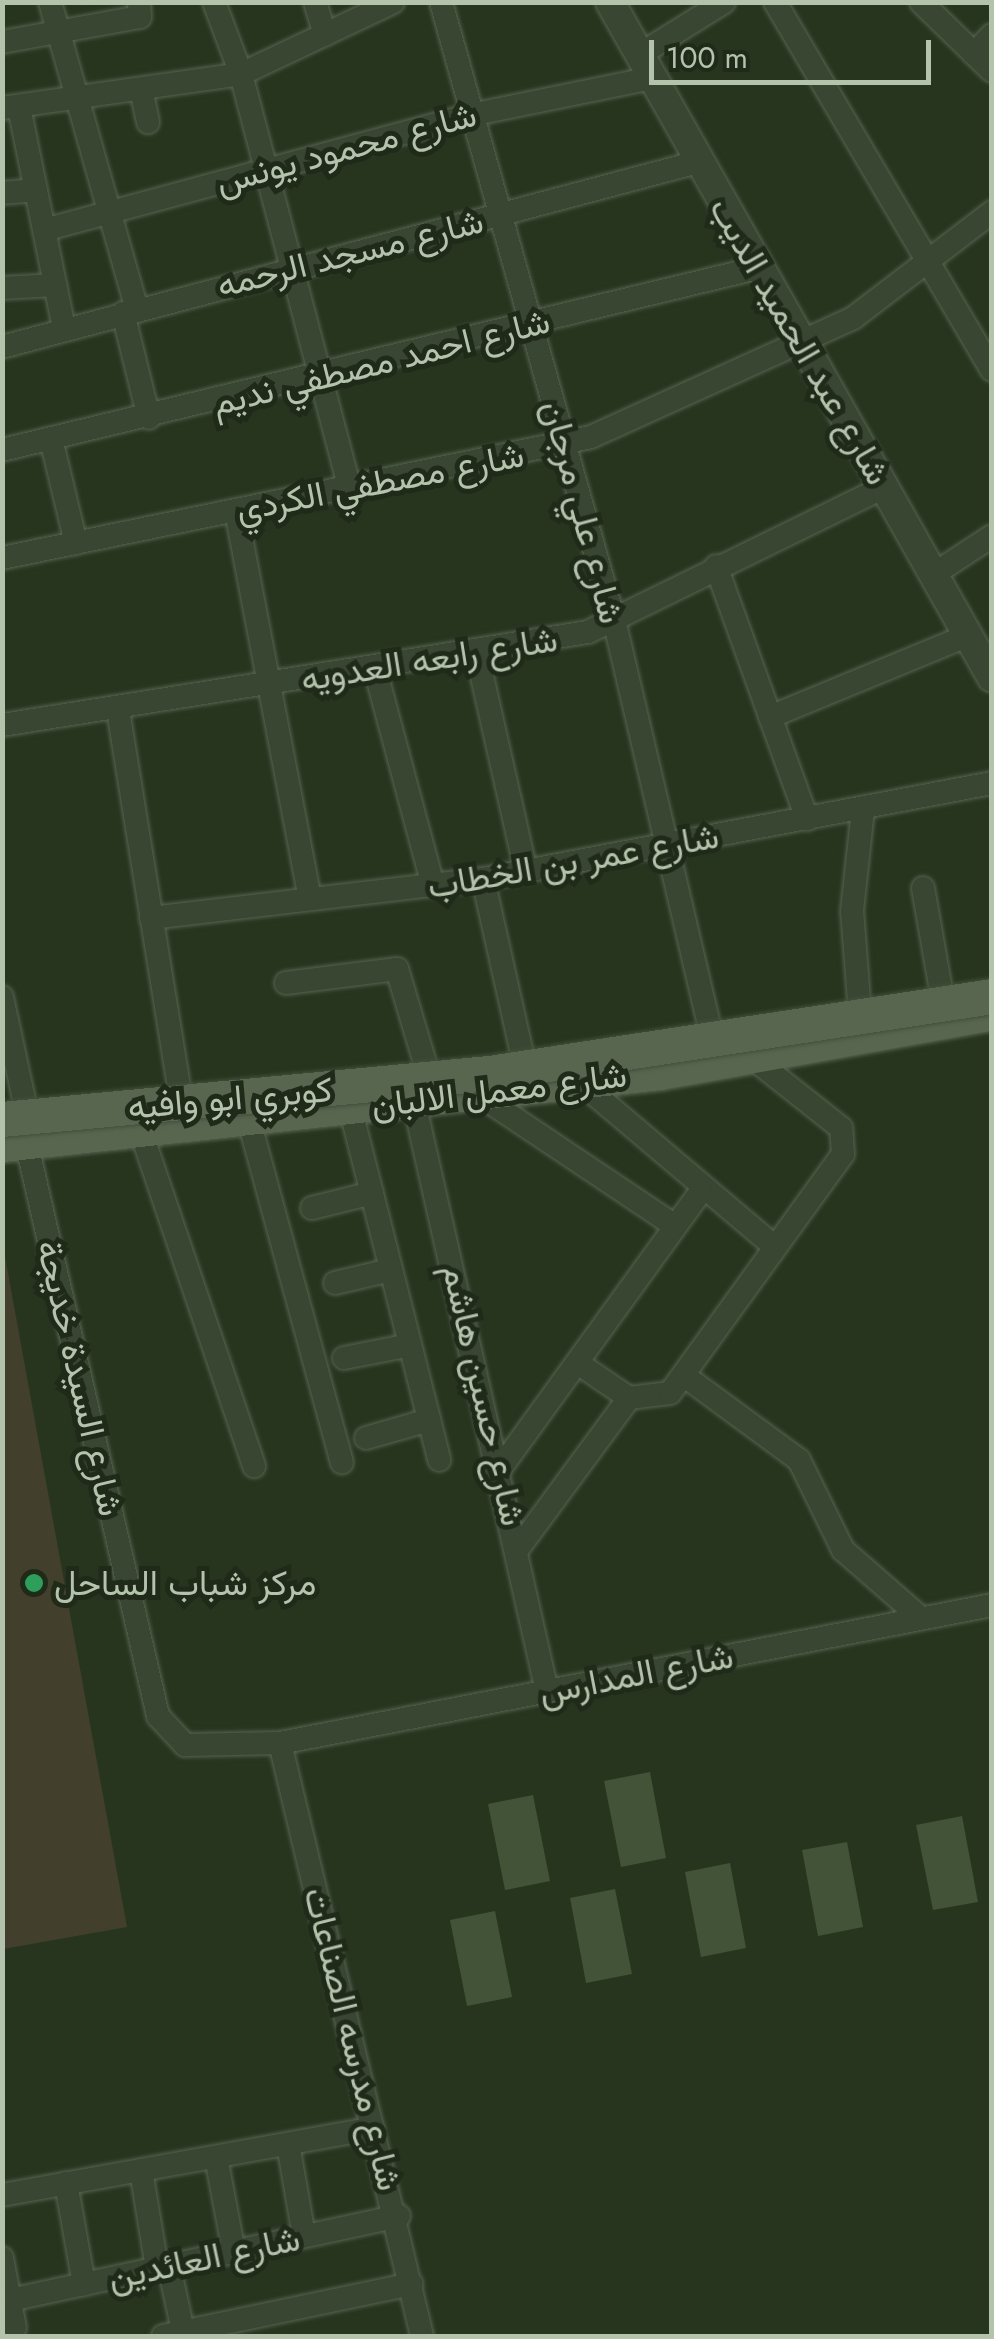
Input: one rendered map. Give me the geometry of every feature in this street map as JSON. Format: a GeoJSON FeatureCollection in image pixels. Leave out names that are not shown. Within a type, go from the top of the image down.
{"type":"FeatureCollection","features":[{"type":"Feature","properties":{"kind":"main road","name":"شارع معمل الالبان"},"geometry":{"type":"LineString","coordinates":[[11,1122],[107,1094],[179,1084],[426,1066],[522,1054],[992,983]]}},
{"type":"Feature","properties":{"kind":"main road","name":"كوبري ابو وافيه"},"geometry":{"type":"LineString","coordinates":[[11,1122],[496,1072],[992,996]]}},
{"type":"Feature","properties":{"kind":"main road","name":"شارع معمل الالبان"},"geometry":{"type":"LineString","coordinates":[[11,1122],[128,1130],[414,1102],[751,1057],[992,1012]]}},
{"type":"Feature","properties":{"kind":"main road"},"geometry":{"type":"LineString","coordinates":[[107,1094],[128,1130]]}},
{"type":"Feature","properties":{"kind":"street"},"geometry":{"type":"LineString","coordinates":[[50,2],[107,211],[150,418]]}},
{"type":"Feature","properties":{"kind":"street"},"geometry":{"type":"LineString","coordinates":[[214,2],[241,74],[350,486]]}},
{"type":"Feature","properties":{"kind":"street"},"geometry":{"type":"LineString","coordinates":[[315,2],[325,34]]}},
{"type":"Feature","properties":{"kind":"street"},"geometry":{"type":"LineString","coordinates":[[64,330],[36,190],[11,108],[241,74],[393,2]]}},
{"type":"Feature","properties":{"kind":"street","name":"شارع علي مرجان"},"geometry":{"type":"LineString","coordinates":[[441,2],[614,624],[664,846],[710,1025]]}},
{"type":"Feature","properties":{"kind":"street","name":"شارع عبد الحميد الديب"},"geometry":{"type":"LineString","coordinates":[[610,2],[992,678]]}},
{"type":"Feature","properties":{"kind":"street"},"geometry":{"type":"LineString","coordinates":[[645,66],[724,2]]}},
{"type":"Feature","properties":{"kind":"street"},"geometry":{"type":"LineString","coordinates":[[776,2],[992,370]]}},
{"type":"Feature","properties":{"kind":"street"},"geometry":{"type":"LineString","coordinates":[[921,2],[992,71]]}},
{"type":"Feature","properties":{"kind":"street"},"geometry":{"type":"LineString","coordinates":[[2,42],[58,32],[141,7]]}},
{"type":"Feature","properties":{"kind":"street"},"geometry":{"type":"LineString","coordinates":[[974,54],[992,35]]}},
{"type":"Feature","properties":{"kind":"street","name":"شارع محمود يونس"},"geometry":{"type":"LineString","coordinates":[[44,230],[645,66]]}},
{"type":"Feature","properties":{"kind":"street"},"geometry":{"type":"LineString","coordinates":[[192,84],[197,107]]}},
{"type":"Feature","properties":{"kind":"street"},"geometry":{"type":"LineString","coordinates":[[142,90],[148,122]]}},
{"type":"Feature","properties":{"kind":"street","name":"شارع مسجد الرحمه"},"geometry":{"type":"LineString","coordinates":[[2,348],[292,264],[698,162]]}},
{"type":"Feature","properties":{"kind":"street"},"geometry":{"type":"LineString","coordinates":[[2,193],[36,190]]}},
{"type":"Feature","properties":{"kind":"street","name":"شارع مصطفي الكردي"},"geometry":{"type":"LineString","coordinates":[[2,558],[566,444],[801,345],[928,263],[992,212]]}},
{"type":"Feature","properties":{"kind":"street","name":"شارع احمد مصطفي نديم"},"geometry":{"type":"LineString","coordinates":[[2,450],[150,418],[757,268]]}},
{"type":"Feature","properties":{"kind":"street"},"geometry":{"type":"LineString","coordinates":[[2,288],[55,285]]}},
{"type":"Feature","properties":{"kind":"street"},"geometry":{"type":"LineString","coordinates":[[51,439],[76,543]]}},
{"type":"Feature","properties":{"kind":"street","name":"شارع رابعه العدويه"},"geometry":{"type":"LineString","coordinates":[[2,725],[477,654],[614,624],[716,566],[884,486]]}},
{"type":"Feature","properties":{"kind":"street"},"geometry":{"type":"LineString","coordinates":[[236,511],[310,898]]}},
{"type":"Feature","properties":{"kind":"street"},"geometry":{"type":"LineString","coordinates":[[934,574],[992,536]]}},
{"type":"Feature","properties":{"kind":"street"},"geometry":{"type":"LineString","coordinates":[[716,566],[807,819]]}},
{"type":"Feature","properties":{"kind":"street"},"geometry":{"type":"LineString","coordinates":[[770,717],[967,636]]}},
{"type":"Feature","properties":{"kind":"street"},"geometry":{"type":"LineString","coordinates":[[477,654],[526,872]]}},
{"type":"Feature","properties":{"kind":"street"},"geometry":{"type":"LineString","coordinates":[[376,669],[432,886]]}},
{"type":"Feature","properties":{"kind":"street"},"geometry":{"type":"LineString","coordinates":[[118,710],[179,1084]]}},
{"type":"Feature","properties":{"kind":"street","name":"شارع عمر بن الخطاب"},"geometry":{"type":"LineString","coordinates":[[150,918],[483,880],[992,782]]}},
{"type":"Feature","properties":{"kind":"street"},"geometry":{"type":"LineString","coordinates":[[859,1001],[852,910],[863,809]]}},
{"type":"Feature","properties":{"kind":"street"},"geometry":{"type":"LineString","coordinates":[[483,880],[522,1054]]}},
{"type":"Feature","properties":{"kind":"street"},"geometry":{"type":"LineString","coordinates":[[923,888],[941,990]]}},
{"type":"Feature","properties":{"kind":"street"},"geometry":{"type":"LineString","coordinates":[[286,984],[397,969],[426,1066]]}},
{"type":"Feature","properties":{"kind":"street","name":"شارع السيدة خديجة"},"geometry":{"type":"LineString","coordinates":[[2,997],[11,1122],[158,1716],[170,1734],[197,1748],[280,1743]]}},
{"type":"Feature","properties":{"kind":"street"},"geometry":{"type":"LineString","coordinates":[[579,1364],[628,1398],[656,1400],[686,1377],[842,1154],[846,1136],[751,1057]]}},
{"type":"Feature","properties":{"kind":"street"},"geometry":{"type":"LineString","coordinates":[[579,1081],[701,1191],[775,1247]]}},
{"type":"Feature","properties":{"kind":"street"},"geometry":{"type":"LineString","coordinates":[[478,1094],[674,1225]]}},
{"type":"Feature","properties":{"kind":"street","name":"شارع حسين هاشم"},"geometry":{"type":"LineString","coordinates":[[414,1102],[502,1466],[547,1691]]}},
{"type":"Feature","properties":{"kind":"street"},"geometry":{"type":"LineString","coordinates":[[350,1108],[439,1460]]}},
{"type":"Feature","properties":{"kind":"street"},"geometry":{"type":"LineString","coordinates":[[248,1116],[342,1462]]}},
{"type":"Feature","properties":{"kind":"street"},"geometry":{"type":"LineString","coordinates":[[128,1130],[254,1466]]}},
{"type":"Feature","properties":{"kind":"street"},"geometry":{"type":"LineString","coordinates":[[502,1466],[701,1191]]}},
{"type":"Feature","properties":{"kind":"street"},"geometry":{"type":"LineString","coordinates":[[312,1208],[372,1194]]}},
{"type":"Feature","properties":{"kind":"street"},"geometry":{"type":"LineString","coordinates":[[334,1283],[391,1270]]}},
{"type":"Feature","properties":{"kind":"street"},"geometry":{"type":"LineString","coordinates":[[344,1358],[410,1345]]}},
{"type":"Feature","properties":{"kind":"street"},"geometry":{"type":"LineString","coordinates":[[686,1377],[800,1460],[843,1550],[921,1618]]}},
{"type":"Feature","properties":{"kind":"street"},"geometry":{"type":"LineString","coordinates":[[520,1546],[628,1398]]}},
{"type":"Feature","properties":{"kind":"street"},"geometry":{"type":"LineString","coordinates":[[366,1438],[429,1420]]}},
{"type":"Feature","properties":{"kind":"street","name":"شارع المدارس"},"geometry":{"type":"LineString","coordinates":[[280,1743],[992,1605]]}},
{"type":"Feature","properties":{"kind":"street","name":"شارع مدرسه الصناعات"},"geometry":{"type":"LineString","coordinates":[[280,1743],[398,2216],[422,2336]]}},
{"type":"Feature","properties":{"kind":"street"},"geometry":{"type":"LineString","coordinates":[[2,2194],[374,2128]]}},
{"type":"Feature","properties":{"kind":"street"},"geometry":{"type":"LineString","coordinates":[[288,2144],[304,2236]]}},
{"type":"Feature","properties":{"kind":"street"},"geometry":{"type":"LineString","coordinates":[[216,2157],[234,2252]]}},
{"type":"Feature","properties":{"kind":"street"},"geometry":{"type":"LineString","coordinates":[[141,2170],[177,2335],[412,2284]]}},
{"type":"Feature","properties":{"kind":"street"},"geometry":{"type":"LineString","coordinates":[[66,2183],[84,2284]]}},
{"type":"Feature","properties":{"kind":"street","name":"شارع العائدين"},"geometry":{"type":"LineString","coordinates":[[10,2300],[398,2216]]}},
{"type":"Feature","properties":{"kind":"street"},"geometry":{"type":"LineString","coordinates":[[2,2258],[15,2328]]}},
{"type":"Feature","properties":{"kind":"shaded area","name":"مركز شباب الساحل"},"geometry":{"type":"Polygon","coordinates":[[[2,1240],[127,1927],[3,1949],[2,1949],[2,1240]]]}},
{"type":"Feature","properties":{"kind":"building"},"geometry":{"type":"Polygon","coordinates":[[[650,1772],[666,1858],[621,1867],[604,1781],[650,1772]]]}},
{"type":"Feature","properties":{"kind":"building"},"geometry":{"type":"Polygon","coordinates":[[[533,1795],[550,1881],[505,1890],[488,1804],[533,1795]]]}},
{"type":"Feature","properties":{"kind":"building"},"geometry":{"type":"Polygon","coordinates":[[[962,1816],[978,1902],[933,1910],[916,1825],[962,1816]]]}},
{"type":"Feature","properties":{"kind":"building"},"geometry":{"type":"Polygon","coordinates":[[[847,1842],[863,1927],[818,1936],[802,1850],[847,1842]]]}},
{"type":"Feature","properties":{"kind":"building"},"geometry":{"type":"Polygon","coordinates":[[[730,1863],[746,1948],[701,1957],[685,1872],[730,1863]]]}},
{"type":"Feature","properties":{"kind":"building"},"geometry":{"type":"Polygon","coordinates":[[[615,1889],[632,1974],[586,1983],[570,1898],[615,1889]]]}},
{"type":"Feature","properties":{"kind":"building"},"geometry":{"type":"Polygon","coordinates":[[[495,1911],[512,1997],[467,2006],[450,1920],[495,1911]]]}},
{"type":"Feature","properties":{"kind":"place","name":"مركز شباب الساحل"},"geometry":{"type":"Point","coordinates":[34,1583]}}]}
